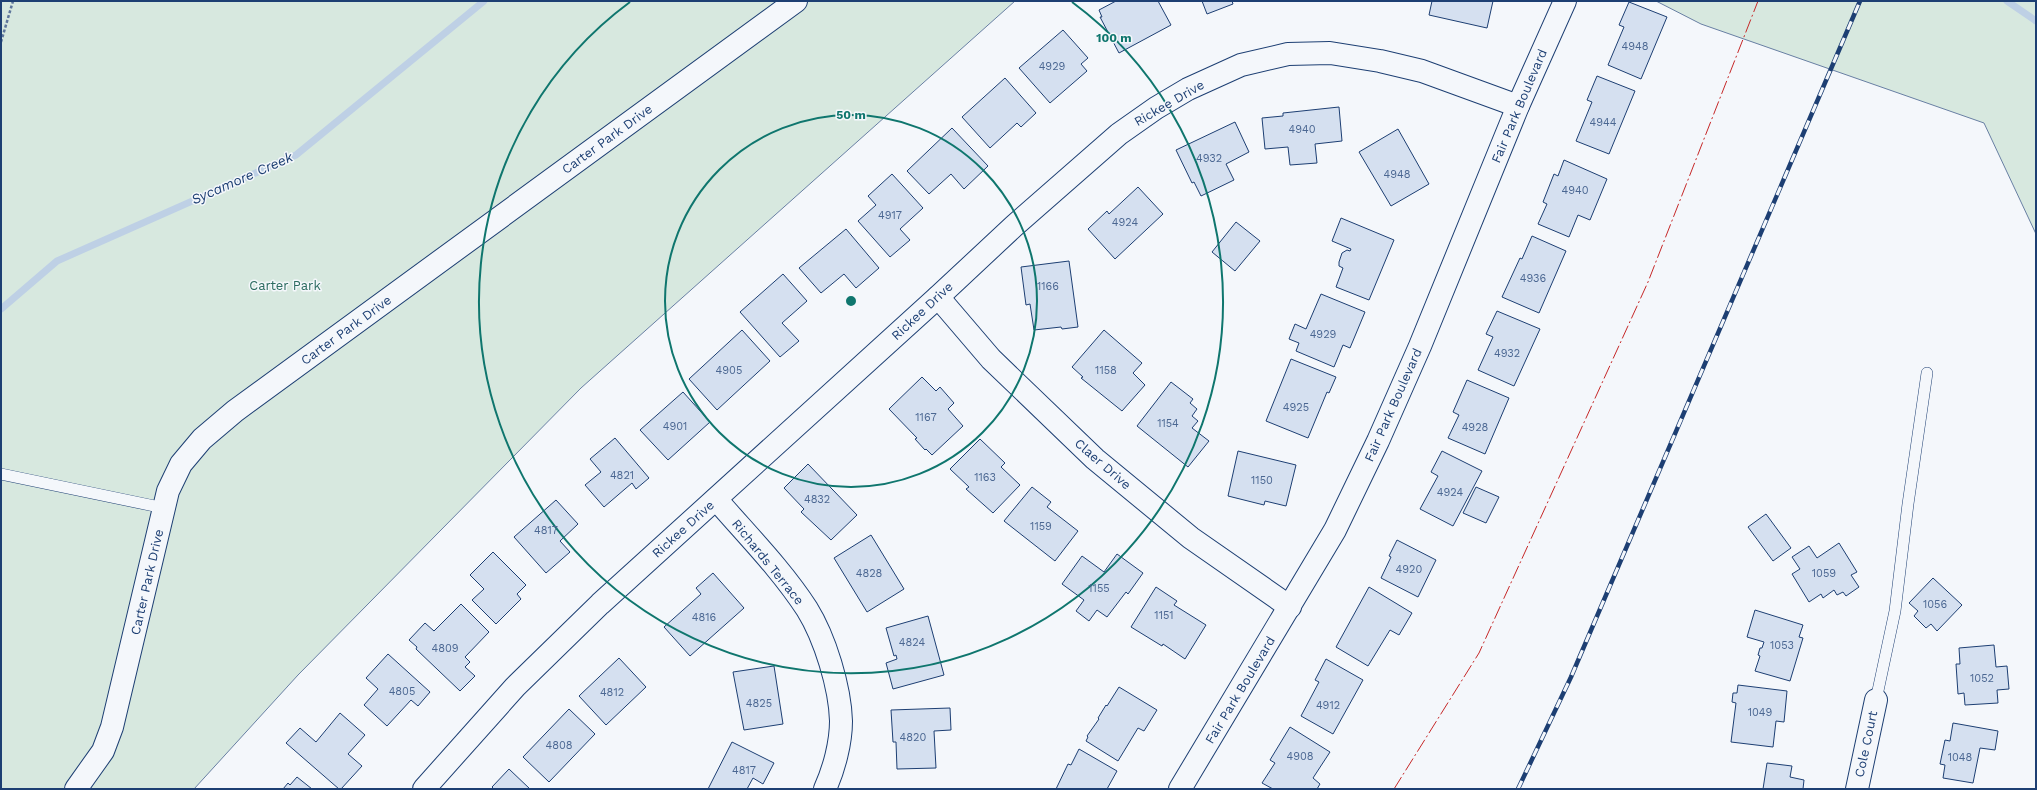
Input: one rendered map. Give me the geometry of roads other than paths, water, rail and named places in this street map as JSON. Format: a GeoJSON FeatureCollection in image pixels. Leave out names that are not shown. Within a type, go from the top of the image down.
{"type":"FeatureCollection","features":[{"type":"Feature","properties":{"kind":"street","name":"Carter Park Drive"},"geometry":{"type":"LineString","coordinates":[[76,789],[103,751],[112,727],[168,491],[182,464],[202,439],[235,411],[796,1]]}},
{"type":"Feature","properties":{"kind":"street","name":"Fair Park Boulevard"},"geometry":{"type":"LineString","coordinates":[[1180,789],[1335,530],[1381,434],[1420,346],[1518,106],[1565,1]]}},
{"type":"Feature","properties":{"kind":"street","name":"Rickee Drive"},"geometry":{"type":"LineString","coordinates":[[424,789],[515,688],[600,604],[1014,226],[1119,134],[1156,108],[1188,89],[1241,66],[1288,54],[1330,53],[1380,61],[1422,71],[1518,106]]}},
{"type":"Feature","properties":{"kind":"street","name":"Claer Drive"},"geometry":{"type":"LineString","coordinates":[[938,297],[991,360],[1095,459],[1191,538],[1290,607]]}},
{"type":"Feature","properties":{"kind":"street","name":"Richards Terrace"},"geometry":{"type":"LineString","coordinates":[[716,499],[781,574],[807,610],[823,644],[835,682],[841,721],[837,753],[825,789]]}},
{"type":"Feature","properties":{"kind":"street","name":"Cole Court"},"geometry":{"type":"LineString","coordinates":[[1857,789],[1876,700]]}},
{"type":"Feature","properties":{"kind":"lane"},"geometry":{"type":"LineString","coordinates":[[1876,700],[1895,610],[1908,504],[1927,373]]}},
{"type":"Feature","properties":{"kind":"lane"},"geometry":{"type":"LineString","coordinates":[[1,474],[164,508]]}},
{"type":"Feature","properties":{"kind":"waterway","name":"Sycamore Creek"},"geometry":{"type":"LineString","coordinates":[[1,309],[57,261],[296,155],[484,1]]}},
{"type":"Feature","properties":{"kind":"waterway","name":"Sycamore Creek"},"geometry":{"type":"LineString","coordinates":[[2007,1],[2036,21]]}},
{"type":"Feature","properties":{"kind":"railway"},"geometry":{"type":"LineString","coordinates":[[1518,789],[1571,677],[1860,1]]}},
{"type":"Feature","properties":{"kind":"park label","name":"Carter Park"},"geometry":{"type":"Point","coordinates":[285,285]}}]}
